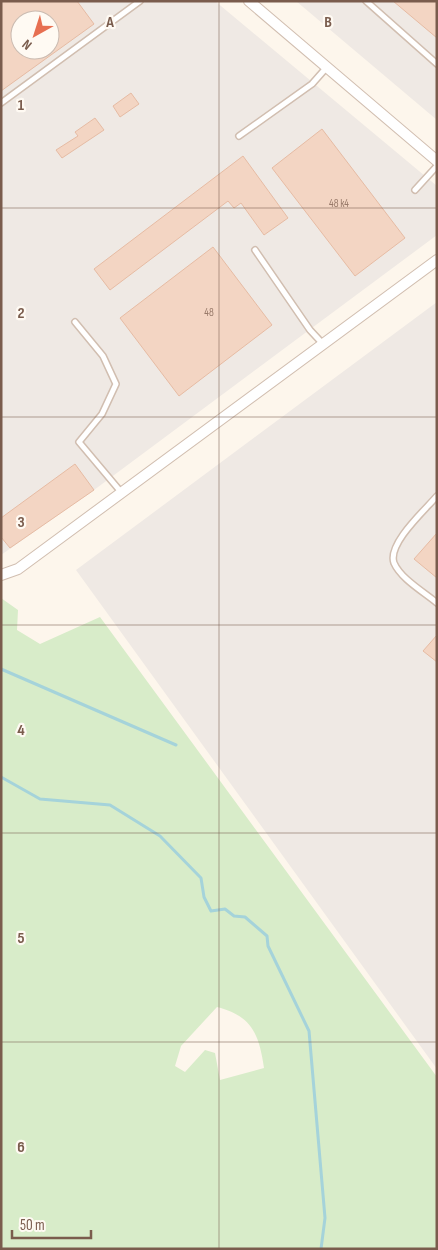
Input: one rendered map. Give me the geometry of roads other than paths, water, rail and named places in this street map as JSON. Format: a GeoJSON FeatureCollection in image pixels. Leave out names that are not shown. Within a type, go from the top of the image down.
{"type":"FeatureCollection","features":[{"type":"Feature","properties":{"kind":"street"},"geometry":{"type":"LineString","coordinates":[[249,1],[437,161]]}},
{"type":"Feature","properties":{"kind":"street"},"geometry":{"type":"LineString","coordinates":[[1,574],[18,569],[437,260]]}},
{"type":"Feature","properties":{"kind":"lane"},"geometry":{"type":"LineString","coordinates":[[1,103],[140,1]]}},
{"type":"Feature","properties":{"kind":"lane"},"geometry":{"type":"LineString","coordinates":[[366,1],[437,64]]}},
{"type":"Feature","properties":{"kind":"lane"},"geometry":{"type":"LineString","coordinates":[[239,136],[312,84],[326,67]]}},
{"type":"Feature","properties":{"kind":"lane"},"geometry":{"type":"LineString","coordinates":[[415,190],[437,166]]}},
{"type":"Feature","properties":{"kind":"lane"},"geometry":{"type":"LineString","coordinates":[[254,250],[310,330],[323,344]]}},
{"type":"Feature","properties":{"kind":"lane"},"geometry":{"type":"LineString","coordinates":[[75,322],[103,356],[116,384],[102,414],[79,442],[121,492]]}},
{"type":"Feature","properties":{"kind":"lane"},"geometry":{"type":"LineString","coordinates":[[437,496],[394,548],[394,562],[402,574],[437,603]]}},
{"type":"Feature","properties":{"kind":"waterway"},"geometry":{"type":"LineString","coordinates":[[1,669],[176,745]]}},
{"type":"Feature","properties":{"kind":"waterway"},"geometry":{"type":"LineString","coordinates":[[1,777],[40,799],[110,805],[160,836],[201,878],[204,897],[211,911],[225,909],[234,916],[245,917],[267,936],[268,946],[309,1031],[325,1218],[321,1249]]}}]}
